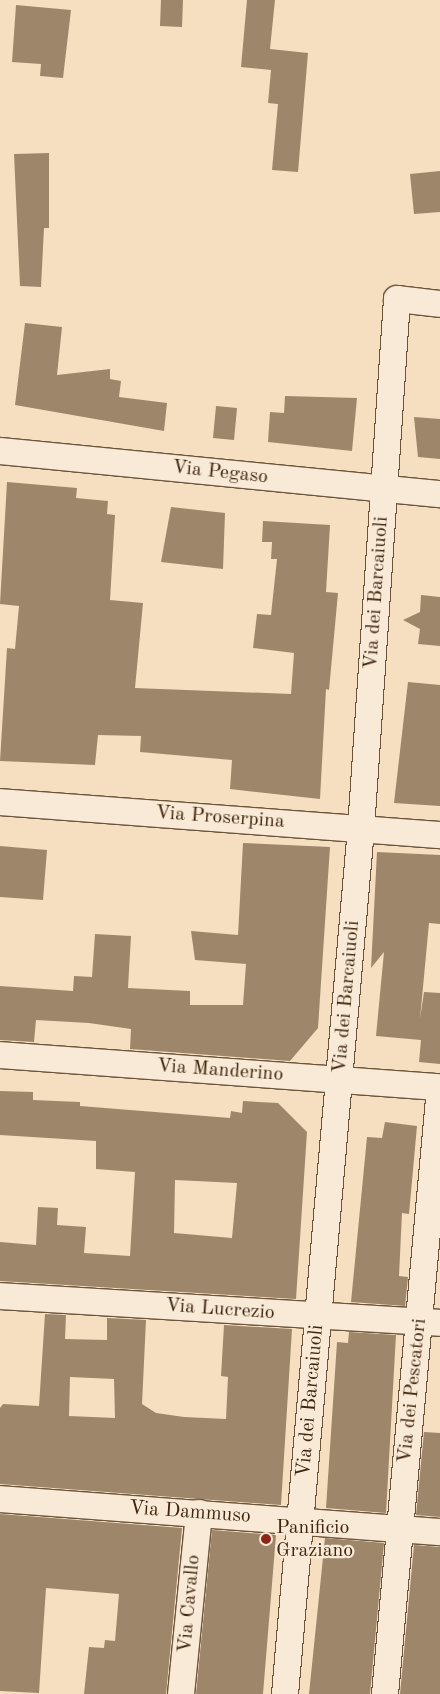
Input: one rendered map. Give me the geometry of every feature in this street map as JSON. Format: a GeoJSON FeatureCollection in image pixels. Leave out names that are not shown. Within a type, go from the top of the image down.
{"type":"FeatureCollection","features":[{"type":"Feature","properties":{"kind":"street","name":"Via dei Barcaiuoli"},"geometry":{"type":"LineString","coordinates":[[285,1694],[362,829],[397,299],[440,304]]}},
{"type":"Feature","properties":{"kind":"street","name":"Via Pegaso"},"geometry":{"type":"LineString","coordinates":[[0,452],[440,494]]}},
{"type":"Feature","properties":{"kind":"street","name":"Via Proserpina"},"geometry":{"type":"LineString","coordinates":[[0,802],[440,835]]}},
{"type":"Feature","properties":{"kind":"street","name":"Via Manderino"},"geometry":{"type":"LineString","coordinates":[[0,1055],[440,1087]]}},
{"type":"Feature","properties":{"kind":"street","name":"Via dei Pescatori"},"geometry":{"type":"LineString","coordinates":[[384,1694],[399,1530],[430,1323],[440,1087]]}},
{"type":"Feature","properties":{"kind":"street","name":"Via Lucrezio"},"geometry":{"type":"LineString","coordinates":[[0,1296],[430,1323]]}},
{"type":"Feature","properties":{"kind":"street","name":"Via Dammuso"},"geometry":{"type":"LineString","coordinates":[[0,1499],[440,1532]]}},
{"type":"Feature","properties":{"kind":"street","name":"Via Cavallo"},"geometry":{"type":"LineString","coordinates":[[182,1694],[199,1513]]}},
{"type":"Feature","properties":{"kind":"building"},"geometry":{"type":"Polygon","coordinates":[[[161,0],[183,0],[182,27],[160,26],[161,0]]]}},
{"type":"Feature","properties":{"kind":"building"},"geometry":{"type":"Polygon","coordinates":[[[247,0],[275,0],[270,49],[308,53],[298,172],[272,170],[278,104],[268,103],[271,70],[241,67],[247,0]]]}},
{"type":"Feature","properties":{"kind":"building"},"geometry":{"type":"Polygon","coordinates":[[[16,5],[71,10],[63,78],[40,76],[41,64],[12,62],[16,5]]]}},
{"type":"Feature","properties":{"kind":"building"},"geometry":{"type":"Polygon","coordinates":[[[49,153],[49,228],[44,228],[41,287],[20,286],[14,154],[49,153]]]}},
{"type":"Feature","properties":{"kind":"building"},"geometry":{"type":"Polygon","coordinates":[[[440,171],[440,212],[414,214],[410,174],[440,171]]]}},
{"type":"Feature","properties":{"kind":"building"},"geometry":{"type":"Polygon","coordinates":[[[25,323],[62,327],[57,375],[110,369],[110,379],[121,381],[119,397],[167,403],[164,431],[15,405],[25,323]]]}},
{"type":"Feature","properties":{"kind":"building"},"geometry":{"type":"Polygon","coordinates":[[[285,396],[357,398],[352,451],[268,442],[270,412],[284,413],[285,396]]]}},
{"type":"Feature","properties":{"kind":"building"},"geometry":{"type":"Polygon","coordinates":[[[216,406],[237,408],[234,440],[213,438],[216,406]]]}},
{"type":"Feature","properties":{"kind":"building"},"geometry":{"type":"Polygon","coordinates":[[[414,417],[440,419],[440,459],[418,457],[414,417]]]}},
{"type":"Feature","properties":{"kind":"building"},"geometry":{"type":"Polygon","coordinates":[[[7,482],[77,488],[76,498],[108,501],[107,514],[115,515],[110,600],[143,603],[135,688],[291,694],[294,653],[253,648],[257,614],[271,615],[277,559],[271,559],[272,542],[262,542],[263,521],[330,525],[326,592],[338,593],[329,690],[326,689],[320,799],[230,789],[232,760],[140,752],[141,736],[98,735],[95,765],[0,761],[7,648],[15,649],[19,606],[0,604],[7,482]]]}},
{"type":"Feature","properties":{"kind":"building"},"geometry":{"type":"Polygon","coordinates":[[[171,507],[225,513],[223,569],[161,562],[171,507]]]}},
{"type":"Feature","properties":{"kind":"building"},"geometry":{"type":"Polygon","coordinates":[[[421,595],[440,597],[440,646],[418,644],[420,629],[403,620],[420,612],[421,595]]]}},
{"type":"Feature","properties":{"kind":"building"},"geometry":{"type":"Polygon","coordinates":[[[408,682],[440,685],[440,806],[394,803],[408,682]]]}},
{"type":"Feature","properties":{"kind":"building"},"geometry":{"type":"Polygon","coordinates":[[[243,843],[330,847],[318,1028],[290,1061],[130,1049],[131,1029],[89,1023],[36,1020],[34,1042],[0,1040],[0,986],[73,991],[74,976],[92,977],[95,934],[131,936],[128,988],[190,991],[190,1005],[243,1005],[246,964],[195,960],[191,931],[238,935],[243,843]]]}},
{"type":"Feature","properties":{"kind":"building"},"geometry":{"type":"Polygon","coordinates":[[[0,846],[47,850],[43,900],[0,897],[0,846]]]}},
{"type":"Feature","properties":{"kind":"building"},"geometry":{"type":"Polygon","coordinates":[[[377,852],[440,855],[440,924],[429,923],[420,1019],[424,992],[440,993],[440,1064],[419,1062],[421,1040],[376,1036],[384,952],[371,968],[377,852]]]}},
{"type":"Feature","properties":{"kind":"building"},"geometry":{"type":"Polygon","coordinates":[[[0,1091],[33,1092],[33,1100],[80,1102],[80,1106],[230,1118],[231,1111],[242,1113],[243,1101],[278,1103],[307,1132],[296,1299],[0,1281],[0,1242],[36,1245],[38,1207],[58,1208],[57,1225],[86,1227],[84,1253],[130,1256],[135,1172],[96,1169],[96,1141],[0,1135],[0,1091]],[[175,1180],[174,1233],[232,1238],[237,1183],[175,1180]]]}},
{"type":"Feature","properties":{"kind":"building"},"geometry":{"type":"Polygon","coordinates":[[[385,1122],[417,1126],[409,1214],[402,1213],[399,1276],[408,1277],[405,1306],[351,1302],[367,1137],[382,1138],[385,1122]]]}},
{"type":"Feature","properties":{"kind":"building"},"geometry":{"type":"Polygon","coordinates":[[[45,1314],[66,1315],[65,1339],[107,1340],[107,1318],[146,1320],[142,1404],[156,1413],[184,1417],[226,1419],[228,1377],[221,1376],[224,1325],[292,1329],[281,1505],[0,1484],[0,1408],[3,1404],[39,1406],[45,1314]],[[70,1377],[69,1416],[115,1418],[114,1379],[70,1377]]]}},
{"type":"Feature","properties":{"kind":"building"},"geometry":{"type":"Polygon","coordinates":[[[349,1332],[396,1335],[386,1513],[326,1508],[337,1342],[348,1343],[349,1332]]]}},
{"type":"Feature","properties":{"kind":"building"},"geometry":{"type":"Polygon","coordinates":[[[424,1432],[440,1433],[440,1517],[416,1515],[424,1432]]]}},
{"type":"Feature","properties":{"kind":"building"},"geometry":{"type":"Polygon","coordinates":[[[0,1514],[182,1528],[166,1694],[84,1694],[89,1647],[104,1648],[105,1640],[115,1641],[119,1594],[46,1588],[39,1693],[0,1691],[0,1514]]]}},
{"type":"Feature","properties":{"kind":"building"},"geometry":{"type":"Polygon","coordinates":[[[212,1530],[276,1535],[263,1694],[196,1694],[212,1530]]]}},
{"type":"Feature","properties":{"kind":"building"},"geometry":{"type":"Polygon","coordinates":[[[325,1538],[384,1543],[370,1694],[309,1694],[325,1538]]]}},
{"type":"Feature","properties":{"kind":"building"},"geometry":{"type":"Polygon","coordinates":[[[414,1545],[440,1547],[440,1694],[400,1694],[414,1545]]]}},
{"type":"Feature","properties":{"kind":"place","name":"Panificio Graziano"},"geometry":{"type":"Point","coordinates":[266,1539]}}]}
